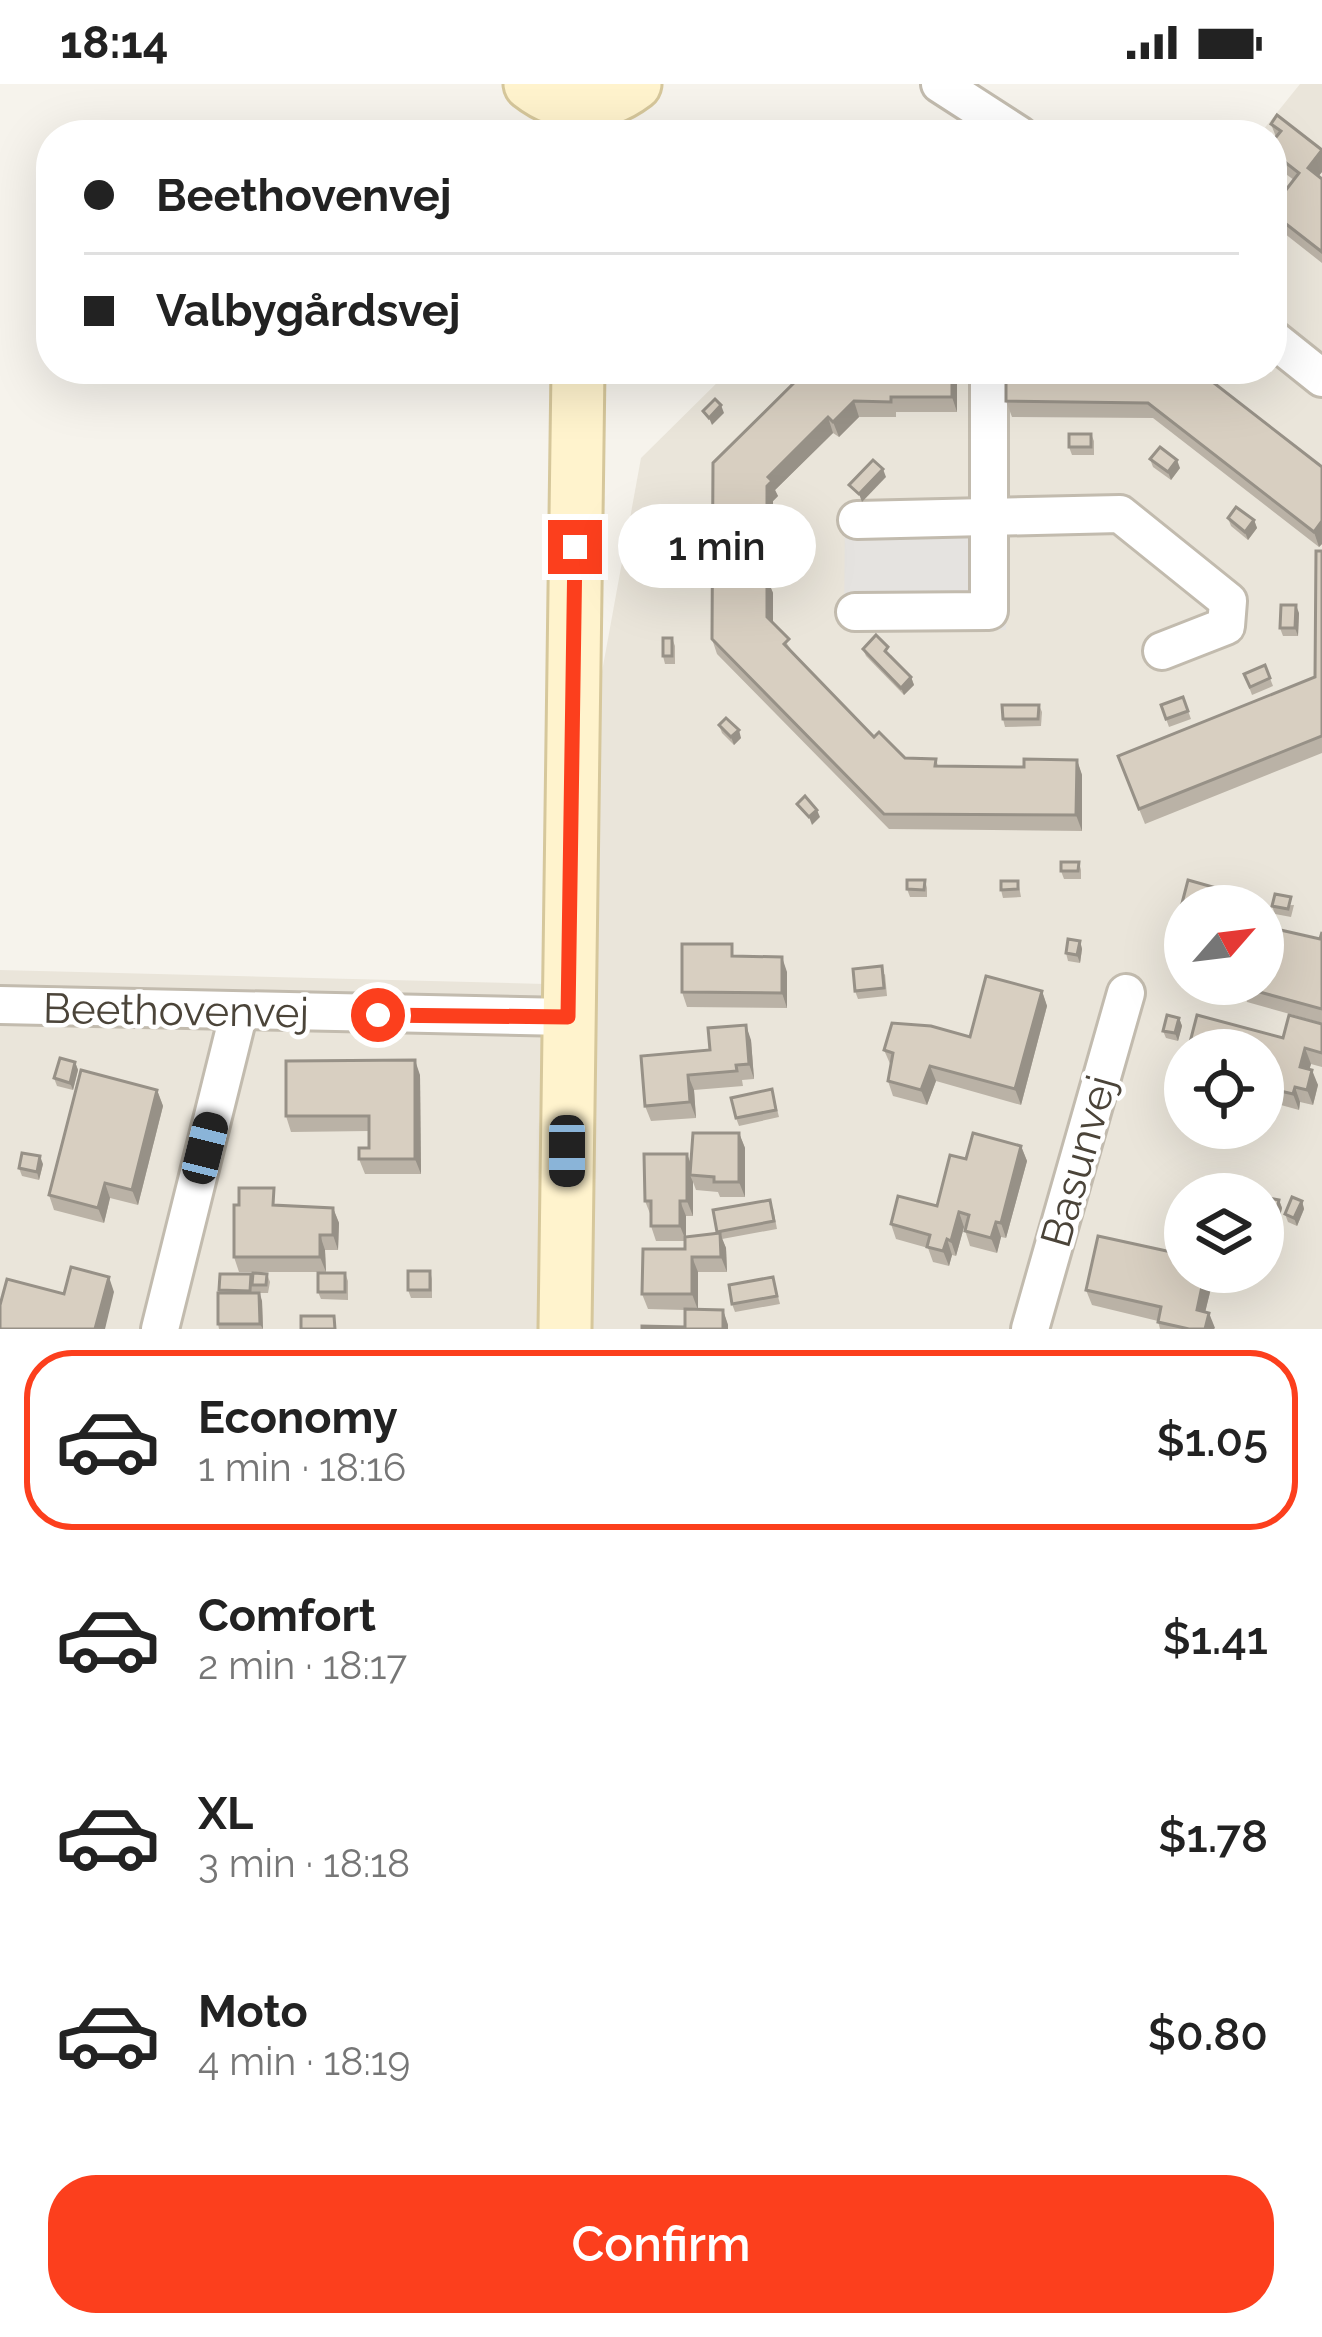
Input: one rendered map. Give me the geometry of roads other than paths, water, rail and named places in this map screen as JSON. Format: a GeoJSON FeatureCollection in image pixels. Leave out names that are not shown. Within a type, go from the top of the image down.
{"type":"FeatureCollection","features":[{"type":"Feature","properties":{"kind":"street"},"geometry":{"type":"LineString","coordinates":[[530,84],[560,101],[580,120],[635,84]]}},
{"type":"Feature","properties":{"kind":"street"},"geometry":{"type":"LineString","coordinates":[[940,84],[996,120]]}},
{"type":"Feature","properties":{"kind":"street"},"geometry":{"type":"LineString","coordinates":[[1287,350],[1322,378]]}},
{"type":"Feature","properties":{"kind":"street"},"geometry":{"type":"LineString","coordinates":[[566,1329],[578,384]]}},
{"type":"Feature","properties":{"kind":"street"},"geometry":{"type":"LineString","coordinates":[[855,612],[989,611],[989,384]]}},
{"type":"Feature","properties":{"kind":"street"},"geometry":{"type":"LineString","coordinates":[[857,520],[1120,514],[1228,601],[1226,626],[1162,651]]}},
{"type":"Feature","properties":{"kind":"street","name":"Basunvej"},"geometry":{"type":"LineString","coordinates":[[1030,1329],[1126,994]]}},
{"type":"Feature","properties":{"kind":"street","name":"Beethovenvej"},"geometry":{"type":"LineString","coordinates":[[0,1005],[568,1017]]}},
{"type":"Feature","properties":{"kind":"street"},"geometry":{"type":"LineString","coordinates":[[160,1329],[239,1012]]}}]}
